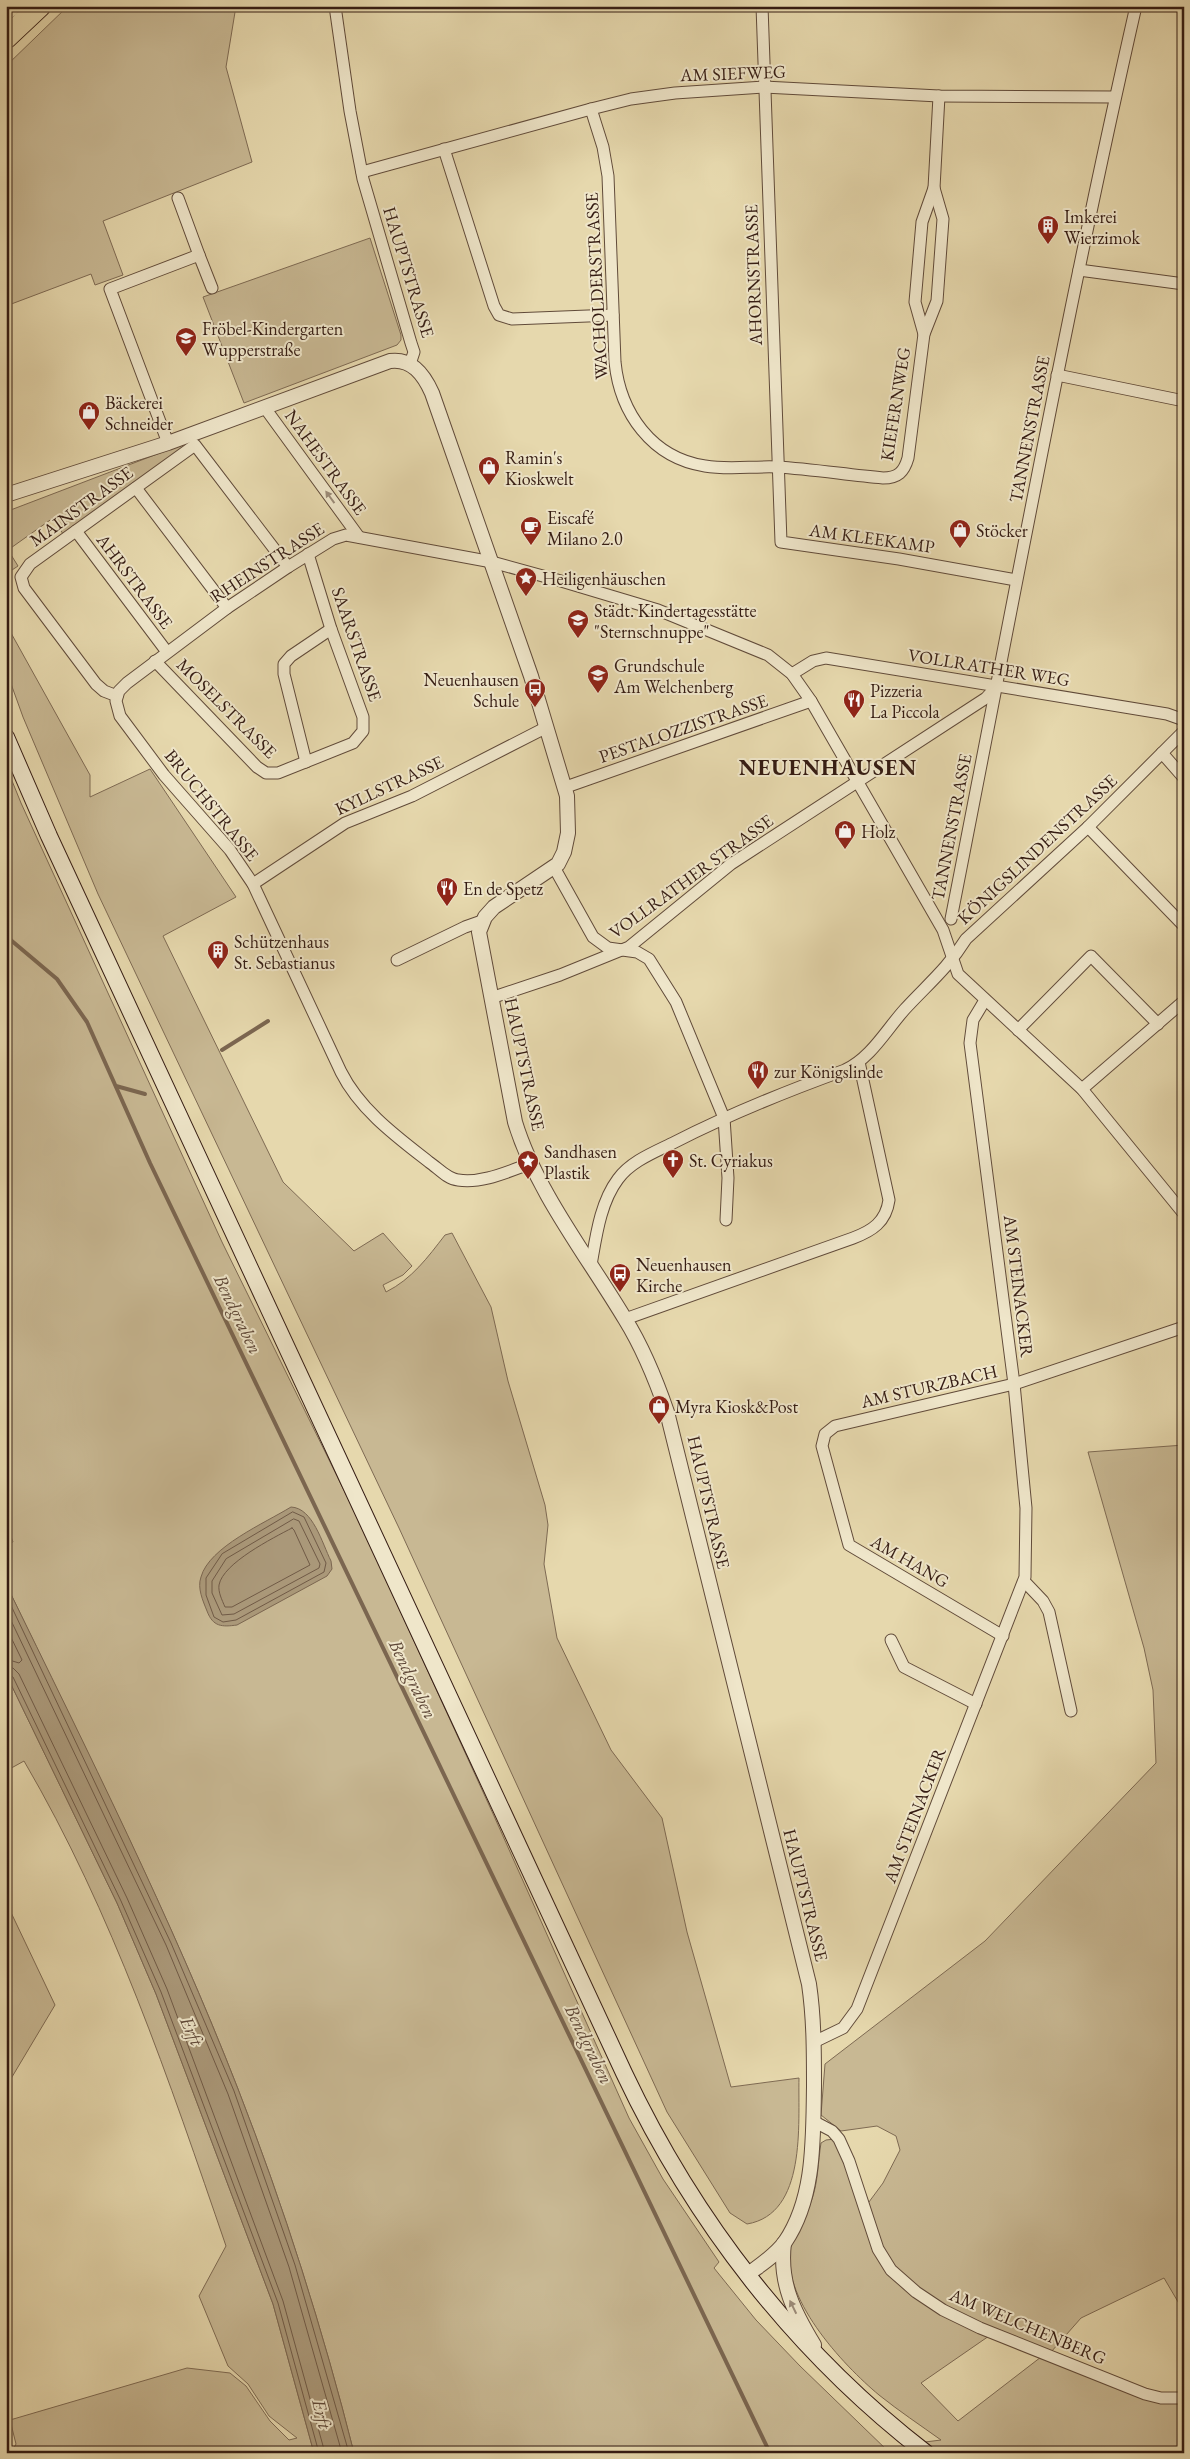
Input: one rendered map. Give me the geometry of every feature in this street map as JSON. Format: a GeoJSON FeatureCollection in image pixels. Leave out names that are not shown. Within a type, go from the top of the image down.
{"type":"FeatureCollection","features":[{"type":"Feature","properties":{"kind":"highway"},"geometry":{"type":"LineString","coordinates":[[6,9],[10,6]]}},
{"type":"Feature","properties":{"kind":"highway"},"geometry":{"type":"LineString","coordinates":[[6,38],[40,6]]}},
{"type":"Feature","properties":{"kind":"main road"},"geometry":{"type":"LineString","coordinates":[[6,737],[53,844],[632,2091],[681,2182],[724,2246],[747,2275],[826,2365],[868,2405],[926,2453]]}},
{"type":"Feature","properties":{"kind":"street","name":"HAUPTSTRASSE"},"geometry":{"type":"LineString","coordinates":[[335,6],[347,92],[362,172],[374,219],[412,343],[414,352],[410,364],[423,376],[432,393],[492,562],[566,787],[568,833],[564,852],[554,869]]}},
{"type":"Feature","properties":{"kind":"street","name":"AHORNSTRASSE"},"geometry":{"type":"LineString","coordinates":[[762,6],[781,542]]}},
{"type":"Feature","properties":{"kind":"street","name":"TANNENSTRASSE"},"geometry":{"type":"LineString","coordinates":[[951,919],[1016,580],[1115,97],[1136,6]]}},
{"type":"Feature","properties":{"kind":"street","name":"AM SIEFWEG"},"geometry":{"type":"LineString","coordinates":[[362,172],[591,109],[658,95],[764,87],[939,96],[1115,97]]}},
{"type":"Feature","properties":{"kind":"street","name":"KIEFERNWEG"},"geometry":{"type":"LineString","coordinates":[[924,334],[915,302],[922,222],[934,188],[939,96]]}},
{"type":"Feature","properties":{"kind":"street","name":"WACHOLDERSTRASSE"},"geometry":{"type":"LineString","coordinates":[[591,109],[608,176],[613,315],[619,389],[632,418],[649,438],[670,454],[695,465],[777,467]]}},
{"type":"Feature","properties":{"kind":"street"},"geometry":{"type":"LineString","coordinates":[[444,149],[494,306],[499,315],[512,319],[613,315]]}},
{"type":"Feature","properties":{"kind":"street","name":"KIEFERNWEG"},"geometry":{"type":"LineString","coordinates":[[777,467],[883,478],[899,475],[908,458],[924,334],[937,301],[943,223],[934,188]]}},
{"type":"Feature","properties":{"kind":"street"},"geometry":{"type":"LineString","coordinates":[[178,198],[212,288]]}},
{"type":"Feature","properties":{"kind":"street"},"geometry":{"type":"LineString","coordinates":[[168,443],[110,289],[199,255]]}},
{"type":"Feature","properties":{"kind":"street"},"geometry":{"type":"LineString","coordinates":[[1079,270],[1184,284]]}},
{"type":"Feature","properties":{"kind":"street"},"geometry":{"type":"LineString","coordinates":[[6,495],[168,443],[384,362],[396,360],[410,364]]}},
{"type":"Feature","properties":{"kind":"street"},"geometry":{"type":"LineString","coordinates":[[1058,375],[1184,401]]}},
{"type":"Feature","properties":{"kind":"street","name":"NAHESTRASSE"},"geometry":{"type":"LineString","coordinates":[[265,408],[359,537]]}},
{"type":"Feature","properties":{"kind":"street","name":"MAINSTRASSE"},"geometry":{"type":"LineString","coordinates":[[117,696],[104,691],[96,684],[21,581],[26,567],[195,445],[288,567]]}},
{"type":"Feature","properties":{"kind":"street"},"geometry":{"type":"LineString","coordinates":[[136,488],[227,608]]}},
{"type":"Feature","properties":{"kind":"street","name":"AHRSTRASSE"},"geometry":{"type":"LineString","coordinates":[[76,531],[167,652]]}},
{"type":"Feature","properties":{"kind":"street","name":"RHEINSTRASSE"},"geometry":{"type":"LineString","coordinates":[[117,696],[123,687],[155,661],[227,608],[308,554],[336,537],[346,535],[492,562],[658,610],[764,653],[792,674],[811,701],[943,930],[952,961],[962,978],[1082,1089],[1184,1214]]}},
{"type":"Feature","properties":{"kind":"street","name":"AM KLEEKAMP"},"geometry":{"type":"LineString","coordinates":[[781,542],[891,558],[1016,580]]}},
{"type":"Feature","properties":{"kind":"street","name":"SAARSTRASSE"},"geometry":{"type":"LineString","coordinates":[[306,762],[353,744],[364,731],[364,721],[331,629],[308,554]]}},
{"type":"Feature","properties":{"kind":"street"},"geometry":{"type":"LineString","coordinates":[[306,762],[284,674],[284,664],[291,656],[331,629]]}},
{"type":"Feature","properties":{"kind":"street","name":"VOLLRATHER WEG"},"geometry":{"type":"LineString","coordinates":[[792,674],[813,661],[826,658],[1166,714],[1184,720]]}},
{"type":"Feature","properties":{"kind":"street","name":"MOSELSTRASSE"},"geometry":{"type":"LineString","coordinates":[[155,661],[259,769],[269,774],[278,773],[306,762]]}},
{"type":"Feature","properties":{"kind":"street","name":"VOLLRATHER STRASSE"},"geometry":{"type":"LineString","coordinates":[[492,998],[623,951],[640,940],[731,864],[986,698],[996,687]]}},
{"type":"Feature","properties":{"kind":"street","name":"BRUCHSTRASSE"},"geometry":{"type":"LineString","coordinates":[[117,696],[116,705],[123,720],[164,775],[230,850],[252,884],[350,1089],[397,1136],[450,1177],[461,1181],[479,1179],[532,1163]]}},
{"type":"Feature","properties":{"kind":"street","name":"PESTALOZZISTRASSE"},"geometry":{"type":"LineString","coordinates":[[566,787],[811,701]]}},
{"type":"Feature","properties":{"kind":"street","name":"KYLLSTRASSE"},"geometry":{"type":"LineString","coordinates":[[252,884],[345,823],[412,796],[547,727]]}},
{"type":"Feature","properties":{"kind":"street","name":"KÖNIGSLINDENSTRASSE"},"geometry":{"type":"LineString","coordinates":[[590,1265],[605,1205],[619,1177],[641,1159],[724,1118],[767,1099],[845,1070],[859,1062],[906,1008],[952,961],[966,939],[1088,827],[1184,731]]}},
{"type":"Feature","properties":{"kind":"street"},"geometry":{"type":"LineString","coordinates":[[1162,753],[1184,778]]}},
{"type":"Feature","properties":{"kind":"street"},"geometry":{"type":"LineString","coordinates":[[1088,827],[1184,926]]}},
{"type":"Feature","properties":{"kind":"street"},"geometry":{"type":"LineString","coordinates":[[397,960],[465,927],[482,921],[500,903],[554,869],[593,937],[605,946],[642,954],[656,967],[680,1012],[724,1118],[728,1178],[726,1220]]}},
{"type":"Feature","properties":{"kind":"street","name":"HAUPTSTRASSE"},"geometry":{"type":"LineString","coordinates":[[482,921],[479,939],[515,1122],[532,1163],[565,1225],[625,1319],[650,1367],[673,1432],[809,1984],[814,2042],[814,2121],[810,2174],[805,2196],[784,2243],[747,2275]]}},
{"type":"Feature","properties":{"kind":"street"},"geometry":{"type":"LineString","coordinates":[[1018,1030],[1091,956],[1158,1024]]}},
{"type":"Feature","properties":{"kind":"street","name":"AM STEINACKER"},"geometry":{"type":"LineString","coordinates":[[814,2042],[843,2028],[857,2009],[1024,1581],[1026,1508],[1014,1384],[970,1043],[973,1020],[985,1000]]}},
{"type":"Feature","properties":{"kind":"street"},"geometry":{"type":"LineString","coordinates":[[1082,1089],[1184,1001]]}},
{"type":"Feature","properties":{"kind":"street"},"geometry":{"type":"LineString","coordinates":[[625,1319],[853,1238],[878,1225],[885,1216],[889,1200],[859,1062]]}},
{"type":"Feature","properties":{"kind":"street","name":"AM STURZBACH"},"geometry":{"type":"LineString","coordinates":[[826,1432],[835,1426],[1014,1384],[1184,1327]]}},
{"type":"Feature","properties":{"kind":"street","name":"AM HANG"},"geometry":{"type":"LineString","coordinates":[[826,1432],[822,1446],[849,1545],[1003,1636]]}},
{"type":"Feature","properties":{"kind":"street"},"geometry":{"type":"LineString","coordinates":[[1024,1581],[1043,1601],[1049,1612],[1071,1711]]}},
{"type":"Feature","properties":{"kind":"street"},"geometry":{"type":"LineString","coordinates":[[891,1640],[904,1667],[976,1704]]}},
{"type":"Feature","properties":{"kind":"street","name":"AM WELCHENBERG"},"geometry":{"type":"LineString","coordinates":[[814,2121],[832,2131],[839,2139],[852,2169],[878,2249],[891,2270],[916,2292],[943,2310],[980,2328],[1145,2394],[1166,2399],[1184,2398]]}},
{"type":"Feature","properties":{"kind":"street","name":"HAUPTSTRASSE"},"geometry":{"type":"LineString","coordinates":[[784,2243],[782,2270],[788,2296],[826,2365]]}},
{"type":"Feature","properties":{"kind":"shaded area"},"geometry":{"type":"Polygon","coordinates":[[[68,6],[236,6],[226,67],[252,162],[103,221],[123,275],[95,285],[91,274],[6,306],[6,66],[68,6]]]}},
{"type":"Feature","properties":{"kind":"shaded area"},"geometry":{"type":"Polygon","coordinates":[[[370,238],[401,340],[397,345],[244,403],[203,297],[370,238]]]}},
{"type":"Feature","properties":{"kind":"shaded area"},"geometry":{"type":"Polygon","coordinates":[[[194,440],[63,534],[53,518],[8,550],[18,566],[6,574],[6,513],[8,511],[194,440]]]}},
{"type":"Feature","properties":{"kind":"shaded area"},"geometry":{"type":"Polygon","coordinates":[[[6,624],[90,775],[90,797],[150,769],[236,897],[163,936],[283,1182],[354,1251],[383,1233],[412,1266],[403,1275],[383,1285],[386,1292],[412,1274],[445,1235],[452,1233],[491,1307],[508,1381],[545,1505],[548,1525],[544,1564],[557,1638],[611,1750],[662,1818],[687,1932],[731,2087],[799,2078],[798,2142],[790,2186],[780,2203],[766,2217],[747,2224],[730,2213],[667,2112],[399,1528],[98,894],[23,717],[6,670],[6,624]]]}},
{"type":"Feature","properties":{"kind":"shaded area"},"geometry":{"type":"Polygon","coordinates":[[[6,766],[21,803],[222,1242],[362,1527],[629,2118],[663,2179],[719,2262],[714,2268],[756,2320],[800,2366],[890,2453],[354,2453],[302,2269],[255,2133],[212,2024],[156,1897],[6,1584],[6,1545],[13,1542],[10,1534],[6,1536],[6,766]]]}},
{"type":"Feature","properties":{"kind":"shaded area"},"geometry":{"type":"Polygon","coordinates":[[[1184,1445],[1184,2312],[1164,2278],[1081,2318],[1051,2352],[984,2326],[939,2303],[919,2290],[887,2256],[866,2206],[883,2183],[900,2150],[896,2136],[877,2126],[841,2131],[821,2115],[825,2064],[985,1941],[1156,1763],[1153,1690],[1144,1648],[1088,1452],[1184,1445]]]}},
{"type":"Feature","properties":{"kind":"shaded area"},"geometry":{"type":"Polygon","coordinates":[[[6,1674],[117,1903],[156,1994],[273,2304],[314,2453],[11,2453],[16,2444],[10,2420],[187,2368],[230,2373],[246,2386],[270,2421],[289,2440],[297,2438],[269,2416],[248,2384],[228,2366],[199,2296],[226,2246],[161,2060],[112,1937],[85,1878],[56,1819],[24,1761],[6,1771],[6,1674]]]}},
{"type":"Feature","properties":{"kind":"shaded area"},"geometry":{"type":"Polygon","coordinates":[[[6,1902],[55,2005],[6,2087],[6,1902]]]}},
{"type":"Feature","properties":{"kind":"shaded area"},"geometry":{"type":"Polygon","coordinates":[[[835,2139],[885,2268],[989,2336],[921,2383],[958,2421],[1041,2357],[1184,2400],[1184,2453],[940,2453],[925,2442],[941,2440],[879,2395],[848,2366],[817,2328],[804,2307],[794,2285],[790,2264],[791,2244],[810,2205],[814,2192],[821,2143],[826,2140],[835,2139]]]}},
{"type":"Feature","properties":{"kind":"water"},"geometry":{"type":"Polygon","coordinates":[[[291,1507],[299,1509],[311,1520],[331,1561],[332,1569],[327,1576],[237,1625],[222,1626],[215,1623],[209,1616],[200,1590],[201,1577],[206,1566],[226,1546],[253,1528],[291,1507]]]}},
{"type":"Feature","properties":{"kind":"water","name":"Erft"},"geometry":{"type":"Polygon","coordinates":[[[6,1584],[157,1897],[238,2089],[302,2269],[354,2453],[314,2453],[273,2304],[156,1994],[117,1903],[6,1674],[6,1584]]]}},
{"type":"Feature","properties":{"kind":"waterway","name":"Bendgraben"},"geometry":{"type":"LineString","coordinates":[[6,936],[57,979],[87,1022],[150,1163],[770,2453]]}},
{"type":"Feature","properties":{"kind":"waterway"},"geometry":{"type":"LineString","coordinates":[[222,1050],[268,1021]]}},
{"type":"Feature","properties":{"kind":"waterway"},"geometry":{"type":"LineString","coordinates":[[116,1086],[145,1094]]}},
{"type":"Feature","properties":{"kind":"place","name":"Imkerei Wierzimok"},"geometry":{"type":"Point","coordinates":[1048,245]}},
{"type":"Feature","properties":{"kind":"place","name":"Fröbel-Kindergarten Wupperstraße"},"geometry":{"type":"Point","coordinates":[186,357]}},
{"type":"Feature","properties":{"kind":"place","name":"Bäckerei Schneider"},"geometry":{"type":"Point","coordinates":[89,431]}},
{"type":"Feature","properties":{"kind":"place","name":"Ramin's Kioskwelt"},"geometry":{"type":"Point","coordinates":[489,486]}},
{"type":"Feature","properties":{"kind":"place","name":"Eiscafé Milano 2.0"},"geometry":{"type":"Point","coordinates":[531,546]}},
{"type":"Feature","properties":{"kind":"place","name":"Stöcker"},"geometry":{"type":"Point","coordinates":[960,549]}},
{"type":"Feature","properties":{"kind":"place","name":"Heiligenhäuschen"},"geometry":{"type":"Point","coordinates":[526,597]}},
{"type":"Feature","properties":{"kind":"place","name":"Städt. Kindertagesstätte \"Sternschnuppe\""},"geometry":{"type":"Point","coordinates":[578,639]}},
{"type":"Feature","properties":{"kind":"place","name":"Grundschule Am Welchenberg"},"geometry":{"type":"Point","coordinates":[598,694]}},
{"type":"Feature","properties":{"kind":"place","name":"Neuenhausen Schule"},"geometry":{"type":"Point","coordinates":[535,708]}},
{"type":"Feature","properties":{"kind":"place","name":"Pizzeria La Piccola"},"geometry":{"type":"Point","coordinates":[854,719]}},
{"type":"Feature","properties":{"kind":"place","name":"Holz"},"geometry":{"type":"Point","coordinates":[845,850]}},
{"type":"Feature","properties":{"kind":"place","name":"En de Spetz"},"geometry":{"type":"Point","coordinates":[447,907]}},
{"type":"Feature","properties":{"kind":"place","name":"Schützenhaus St. Sebastianus"},"geometry":{"type":"Point","coordinates":[218,970]}},
{"type":"Feature","properties":{"kind":"place","name":"zur Königslinde"},"geometry":{"type":"Point","coordinates":[758,1090]}},
{"type":"Feature","properties":{"kind":"place","name":"St. Cyriakus"},"geometry":{"type":"Point","coordinates":[673,1179]}},
{"type":"Feature","properties":{"kind":"place","name":"Sandhasen Plastik"},"geometry":{"type":"Point","coordinates":[528,1180]}},
{"type":"Feature","properties":{"kind":"place","name":"Neuenhausen Kirche"},"geometry":{"type":"Point","coordinates":[620,1293]}},
{"type":"Feature","properties":{"kind":"place","name":"Myra Kiosk&Post"},"geometry":{"type":"Point","coordinates":[659,1425]}},
{"type":"Feature","properties":{"kind":"district","name":"NEUENHAUSEN"},"geometry":{"type":"Point","coordinates":[828,767]}}]}
